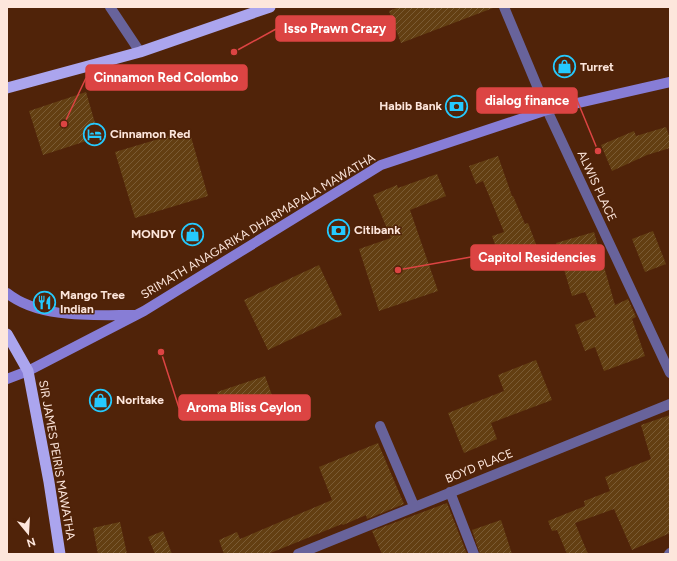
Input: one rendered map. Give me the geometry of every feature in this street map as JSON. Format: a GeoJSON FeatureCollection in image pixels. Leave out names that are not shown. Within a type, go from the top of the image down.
{"type":"FeatureCollection","features":[{"type":"Feature","properties":{"kind":"highway"},"geometry":{"type":"LineString","coordinates":[[7,88],[140,52],[270,7]]}},
{"type":"Feature","properties":{"kind":"highway","name":"SIR JAMES PEIRIS MAWATHA"},"geometry":{"type":"LineString","coordinates":[[7,334],[28,371],[49,482],[60,554]]}},
{"type":"Feature","properties":{"kind":"main road","name":"SRIMATH ANAGARIKA DHARMAPALA MAWATHA"},"geometry":{"type":"LineString","coordinates":[[7,378],[28,371],[136,316],[381,165],[548,110],[670,82]]}},
{"type":"Feature","properties":{"kind":"main road"},"geometry":{"type":"LineString","coordinates":[[7,293],[30,306],[68,314],[136,316]]}},
{"type":"Feature","properties":{"kind":"street"},"geometry":{"type":"LineString","coordinates":[[110,7],[140,52]]}},
{"type":"Feature","properties":{"kind":"street","name":"ALWIS PLACE"},"geometry":{"type":"LineString","coordinates":[[504,7],[548,110],[670,373]]}},
{"type":"Feature","properties":{"kind":"street","name":"BOYD PLACE"},"geometry":{"type":"LineString","coordinates":[[298,554],[670,404]]}},
{"type":"Feature","properties":{"kind":"street"},"geometry":{"type":"LineString","coordinates":[[380,426],[414,506]]}},
{"type":"Feature","properties":{"kind":"street"},"geometry":{"type":"LineString","coordinates":[[450,492],[474,554]]}},
{"type":"Feature","properties":{"kind":"building"},"geometry":{"type":"Polygon","coordinates":[[[399,7],[493,8],[401,43],[389,11],[399,7]]]}},
{"type":"Feature","properties":{"kind":"building"},"geometry":{"type":"Polygon","coordinates":[[[86,92],[99,137],[43,155],[29,111],[86,92]]]}},
{"type":"Feature","properties":{"kind":"building"},"geometry":{"type":"Polygon","coordinates":[[[666,127],[670,138],[670,148],[647,155],[612,171],[601,145],[634,131],[636,136],[666,127]]]}},
{"type":"Feature","properties":{"kind":"building"},"geometry":{"type":"Polygon","coordinates":[[[189,130],[208,196],[135,218],[115,152],[189,130]]]}},
{"type":"Feature","properties":{"kind":"building"},"geometry":{"type":"Polygon","coordinates":[[[498,156],[512,196],[525,224],[528,223],[539,252],[503,266],[492,236],[504,232],[483,181],[476,184],[469,166],[498,156]]]}},
{"type":"Feature","properties":{"kind":"building"},"geometry":{"type":"Polygon","coordinates":[[[437,174],[446,196],[410,210],[438,291],[379,311],[359,249],[391,238],[373,195],[397,185],[398,188],[437,174]]]}},
{"type":"Feature","properties":{"kind":"building"},"geometry":{"type":"Polygon","coordinates":[[[653,231],[666,264],[645,272],[632,239],[653,231]]]}},
{"type":"Feature","properties":{"kind":"building"},"geometry":{"type":"Polygon","coordinates":[[[594,232],[615,305],[628,299],[636,317],[632,319],[645,356],[604,371],[595,347],[585,351],[575,325],[596,317],[585,292],[572,296],[556,243],[594,232]]]}},
{"type":"Feature","properties":{"kind":"building"},"geometry":{"type":"Polygon","coordinates":[[[319,265],[342,315],[268,350],[244,300],[319,265]]]}},
{"type":"Feature","properties":{"kind":"building"},"geometry":{"type":"Polygon","coordinates":[[[536,360],[552,400],[491,423],[497,439],[464,453],[448,413],[504,391],[498,375],[536,360]]]}},
{"type":"Feature","properties":{"kind":"building"},"geometry":{"type":"Polygon","coordinates":[[[265,376],[273,398],[225,414],[217,392],[265,376]]]}},
{"type":"Feature","properties":{"kind":"building"},"geometry":{"type":"Polygon","coordinates":[[[670,415],[670,533],[632,550],[614,509],[575,523],[588,554],[567,554],[557,530],[552,531],[548,521],[585,506],[584,501],[610,491],[605,477],[651,459],[641,425],[670,415]]]}},
{"type":"Feature","properties":{"kind":"building"},"geometry":{"type":"Polygon","coordinates":[[[378,443],[404,504],[367,519],[366,515],[268,554],[224,554],[219,540],[237,532],[240,539],[332,500],[319,467],[378,443]]]}},
{"type":"Feature","properties":{"kind":"building"},"geometry":{"type":"Polygon","coordinates":[[[447,503],[467,554],[382,554],[372,531],[447,503]]]}},
{"type":"Feature","properties":{"kind":"building"},"geometry":{"type":"Polygon","coordinates":[[[501,520],[512,554],[480,554],[472,530],[501,520]]]}},
{"type":"Feature","properties":{"kind":"building"},"geometry":{"type":"Polygon","coordinates":[[[120,522],[127,554],[98,554],[93,528],[120,522]]]}},
{"type":"Feature","properties":{"kind":"building"},"geometry":{"type":"Polygon","coordinates":[[[163,531],[172,554],[155,554],[148,537],[163,531]]]}},
{"type":"Feature","properties":{"kind":"place","name":"Isso Prawn Crazy"},"geometry":{"type":"Point","coordinates":[234,52]}},
{"type":"Feature","properties":{"kind":"place","name":"Turret"},"geometry":{"type":"Point","coordinates":[565,67]}},
{"type":"Feature","properties":{"kind":"place","name":"Habib Bank"},"geometry":{"type":"Point","coordinates":[457,106]}},
{"type":"Feature","properties":{"kind":"place","name":"Cinnamon Red Colombo"},"geometry":{"type":"Point","coordinates":[64,124]}},
{"type":"Feature","properties":{"kind":"place","name":"Cinnamon Red"},"geometry":{"type":"Point","coordinates":[94,134]}},
{"type":"Feature","properties":{"kind":"place","name":"dialog finance"},"geometry":{"type":"Point","coordinates":[598,151]}},
{"type":"Feature","properties":{"kind":"place","name":"Citibank"},"geometry":{"type":"Point","coordinates":[338,230]}},
{"type":"Feature","properties":{"kind":"place","name":"MONDY"},"geometry":{"type":"Point","coordinates":[192,234]}},
{"type":"Feature","properties":{"kind":"place","name":"Capitol Residencies"},"geometry":{"type":"Point","coordinates":[398,270]}},
{"type":"Feature","properties":{"kind":"place","name":"Mango Tree Indian"},"geometry":{"type":"Point","coordinates":[44,302]}},
{"type":"Feature","properties":{"kind":"place","name":"Aroma Bliss Ceylon"},"geometry":{"type":"Point","coordinates":[161,352]}},
{"type":"Feature","properties":{"kind":"place","name":"Noritake"},"geometry":{"type":"Point","coordinates":[100,400]}}]}
